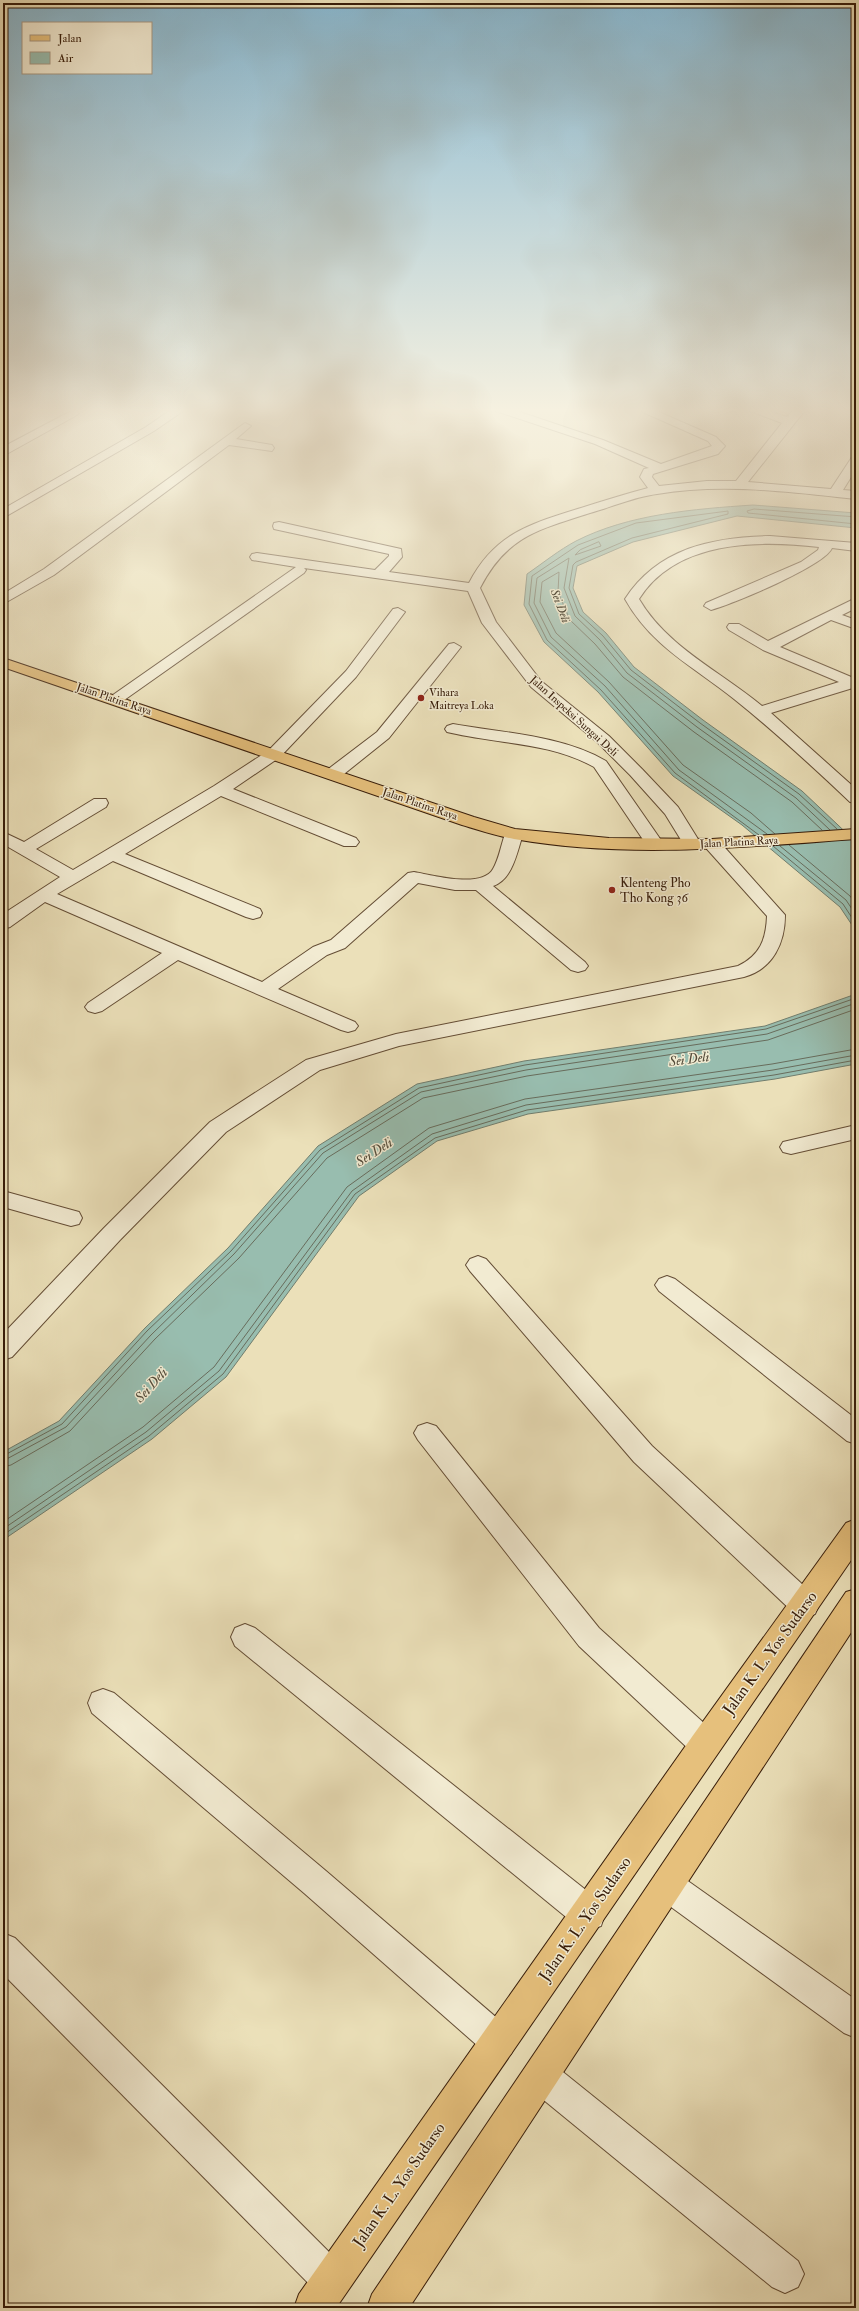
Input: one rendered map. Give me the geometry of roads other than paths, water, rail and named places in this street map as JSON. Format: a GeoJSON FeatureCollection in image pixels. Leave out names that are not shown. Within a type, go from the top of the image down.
{"type":"FeatureCollection","features":[{"type":"Feature","properties":{"kind":"main road","name":"Jalan Platina Raya"},"geometry":{"type":"LineString","coordinates":[[3,662],[468,821],[514,834],[588,842],[692,844],[750,842],[856,834]]}},
{"type":"Feature","properties":{"kind":"main road","name":"Jalan K. L. Yos Sudarso"},"geometry":{"type":"LineString","coordinates":[[323,2294],[589,1914],[705,1744],[856,1531]]}},
{"type":"Feature","properties":{"kind":"main road"},"geometry":{"type":"LineString","coordinates":[[386,2308],[856,1601]]}},
{"type":"Feature","properties":{"kind":"street"},"geometry":{"type":"LineString","coordinates":[[3,600],[49,572],[124,517]]}},
{"type":"Feature","properties":{"kind":"street"},"geometry":{"type":"LineString","coordinates":[[257,557],[473,588],[481,569],[492,554],[524,531],[570,517]]}},
{"type":"Feature","properties":{"kind":"street"},"geometry":{"type":"LineString","coordinates":[[279,526],[396,552],[396,557],[378,574]]}},
{"type":"Feature","properties":{"kind":"street"},"geometry":{"type":"LineString","coordinates":[[856,547],[758,540],[696,551],[680,557],[654,571],[637,587],[632,599],[637,611],[654,632],[738,694],[856,798]]}},
{"type":"Feature","properties":{"kind":"street"},"geometry":{"type":"LineString","coordinates":[[711,606],[806,565],[824,552],[827,544]]}},
{"type":"Feature","properties":{"kind":"street"},"geometry":{"type":"LineString","coordinates":[[115,700],[299,570]]}},
{"type":"Feature","properties":{"kind":"street","name":"Jalan Inspeksi Sungai Deli"},"geometry":{"type":"LineString","coordinates":[[473,588],[489,623],[536,684],[603,740],[636,772],[672,811],[692,844]]}},
{"type":"Feature","properties":{"kind":"street"},"geometry":{"type":"LineString","coordinates":[[768,647],[856,602]]}},
{"type":"Feature","properties":{"kind":"street"},"geometry":{"type":"LineString","coordinates":[[3,923],[43,895],[220,790],[274,754],[351,674],[398,612]]}},
{"type":"Feature","properties":{"kind":"street"},"geometry":{"type":"LineString","coordinates":[[830,615],[856,625]]}},
{"type":"Feature","properties":{"kind":"street"},"geometry":{"type":"LineString","coordinates":[[734,627],[768,647],[852,683],[759,712]]}},
{"type":"Feature","properties":{"kind":"street"},"geometry":{"type":"LineString","coordinates":[[333,774],[382,735],[454,647]]}},
{"type":"Feature","properties":{"kind":"street"},"geometry":{"type":"LineString","coordinates":[[453,729],[567,750],[594,759],[600,764],[654,843]]}},
{"type":"Feature","properties":{"kind":"street"},"geometry":{"type":"LineString","coordinates":[[220,790],[350,842]]}},
{"type":"Feature","properties":{"kind":"street"},"geometry":{"type":"LineString","coordinates":[[24,849],[100,803]]}},
{"type":"Feature","properties":{"kind":"street"},"geometry":{"type":"LineString","coordinates":[[263,990],[320,951],[338,944],[414,877],[455,884],[480,884],[492,880],[501,872],[514,834]]}},
{"type":"Feature","properties":{"kind":"street"},"geometry":{"type":"LineString","coordinates":[[3,837],[74,878]]}},
{"type":"Feature","properties":{"kind":"street"},"geometry":{"type":"LineString","coordinates":[[3,1350],[112,1234],[218,1127],[313,1065],[396,1040],[744,971],[760,964],[774,940],[776,915],[712,844]]}},
{"type":"Feature","properties":{"kind":"street"},"geometry":{"type":"LineString","coordinates":[[112,854],[253,913]]}},
{"type":"Feature","properties":{"kind":"street"},"geometry":{"type":"LineString","coordinates":[[480,884],[578,966]]}},
{"type":"Feature","properties":{"kind":"street"},"geometry":{"type":"LineString","coordinates":[[43,895],[348,1026]]}},
{"type":"Feature","properties":{"kind":"street"},"geometry":{"type":"LineString","coordinates":[[95,1007],[175,953]]}},
{"type":"Feature","properties":{"kind":"street"},"geometry":{"type":"LineString","coordinates":[[791,1147],[856,1132]]}},
{"type":"Feature","properties":{"kind":"street"},"geometry":{"type":"LineString","coordinates":[[3,1199],[71,1218]]}},
{"type":"Feature","properties":{"kind":"street"},"geometry":{"type":"LineString","coordinates":[[478,1265],[643,1454],[805,1605]]}},
{"type":"Feature","properties":{"kind":"street"},"geometry":{"type":"LineString","coordinates":[[667,1285],[856,1434]]}},
{"type":"Feature","properties":{"kind":"street"},"geometry":{"type":"LineString","coordinates":[[427,1433],[589,1637],[705,1744]]}},
{"type":"Feature","properties":{"kind":"street"},"geometry":{"type":"LineString","coordinates":[[245,1637],[589,1914]]}},
{"type":"Feature","properties":{"kind":"street"},"geometry":{"type":"LineString","coordinates":[[103,1703],[315,1882],[499,2042]]}},
{"type":"Feature","properties":{"kind":"street"},"geometry":{"type":"LineString","coordinates":[[667,1885],[856,2021]]}},
{"type":"Feature","properties":{"kind":"street"},"geometry":{"type":"LineString","coordinates":[[3,1950],[323,2294]]}},
{"type":"Feature","properties":{"kind":"street"},"geometry":{"type":"LineString","coordinates":[[541,2076],[785,2274]]}},
{"type":"Feature","properties":{"kind":"water","name":"Sei Deli"},"geometry":{"type":"Polygon","coordinates":[[[649,517],[734,517],[633,542],[577,566],[573,588],[583,612],[606,633],[634,667],[703,720],[802,791],[856,842],[856,931],[840,907],[742,825],[673,776],[598,692],[544,642],[524,605],[527,574],[557,552],[576,541],[596,532],[649,517]]]}},
{"type":"Feature","properties":{"kind":"water"},"geometry":{"type":"Polygon","coordinates":[[[745,517],[856,517],[856,528],[745,517]]]}},
{"type":"Feature","properties":{"kind":"water","name":"Sei Deli"},"geometry":{"type":"Polygon","coordinates":[[[856,994],[856,1064],[775,1079],[528,1114],[437,1141],[359,1196],[226,1377],[152,1439],[3,1540],[3,1452],[59,1421],[145,1328],[228,1248],[318,1146],[417,1084],[524,1061],[765,1026],[856,994]]]}},
{"type":"Feature","properties":{"kind":"place","name":"Vihara Maitreya Loka"},"geometry":{"type":"Point","coordinates":[421,698]}},
{"type":"Feature","properties":{"kind":"place","name":"Klenteng Pho Tho Kong 36"},"geometry":{"type":"Point","coordinates":[612,890]}}]}
